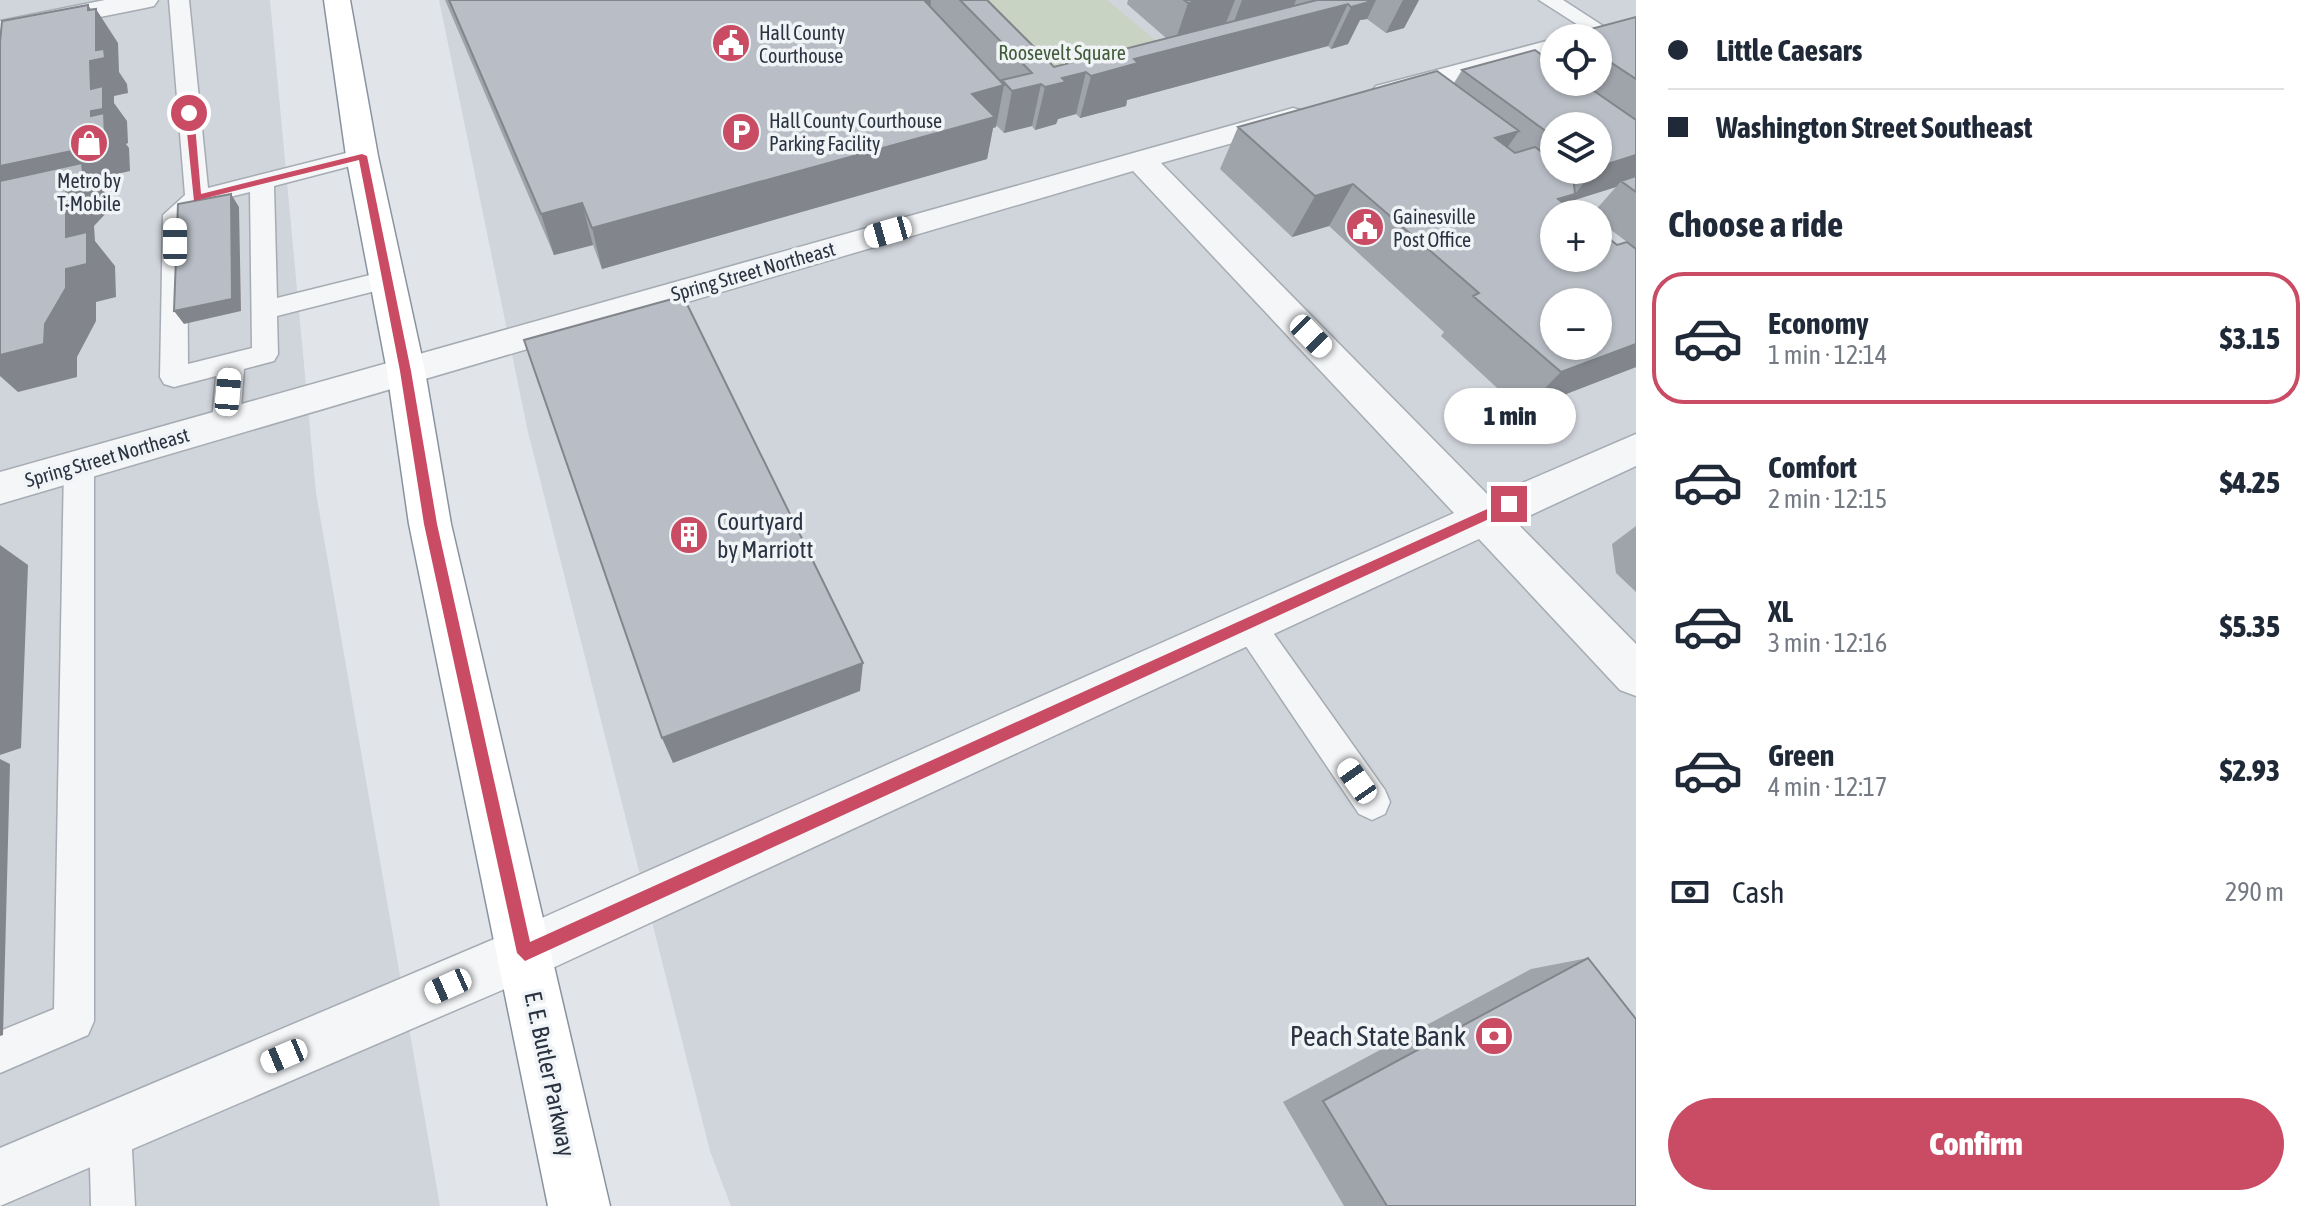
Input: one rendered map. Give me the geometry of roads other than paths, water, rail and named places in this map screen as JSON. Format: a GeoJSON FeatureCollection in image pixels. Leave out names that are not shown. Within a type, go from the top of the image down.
{"type":"FeatureCollection","features":[{"type":"Feature","properties":{"kind":"highway","name":"E. E. Butler Parkway"},"geometry":{"type":"LineString","coordinates":[[337,0],[362,156],[406,371],[430,524],[579,1206]]}},
{"type":"Feature","properties":{"kind":"street"},"geometry":{"type":"LineString","coordinates":[[0,29],[145,0]]}},
{"type":"Feature","properties":{"kind":"street","name":"Spring Street Northeast"},"geometry":{"type":"LineString","coordinates":[[0,488],[1139,159],[1540,51]]}},
{"type":"Feature","properties":{"kind":"street"},"geometry":{"type":"LineString","coordinates":[[1139,159],[1636,675]]}},
{"type":"Feature","properties":{"kind":"street"},"geometry":{"type":"LineString","coordinates":[[0,1178],[525,953],[1636,449]]}},
{"type":"Feature","properties":{"kind":"lane"},"geometry":{"type":"LineString","coordinates":[[179,0],[197,198]]}},
{"type":"Feature","properties":{"kind":"lane"},"geometry":{"type":"LineString","coordinates":[[1549,0],[1590,24]]}},
{"type":"Feature","properties":{"kind":"lane"},"geometry":{"type":"LineString","coordinates":[[262,183],[265,354],[174,377],[175,215],[197,198],[362,156]]}},
{"type":"Feature","properties":{"kind":"lane"},"geometry":{"type":"LineString","coordinates":[[265,310],[386,280]]}},
{"type":"Feature","properties":{"kind":"lane"},"geometry":{"type":"LineString","coordinates":[[226,422],[231,363]]}},
{"type":"Feature","properties":{"kind":"lane"},"geometry":{"type":"LineString","coordinates":[[0,1052],[74,1021],[79,465]]}},
{"type":"Feature","properties":{"kind":"lane"},"geometry":{"type":"LineString","coordinates":[[1248,623],[1372,802]]}},
{"type":"Feature","properties":{"kind":"lane"},"geometry":{"type":"LineString","coordinates":[[110,1131],[113,1206]]}},
{"type":"Feature","properties":{"kind":"place","name":"Hall County Courthouse"},"geometry":{"type":"Point","coordinates":[731,43]}},
{"type":"Feature","properties":{"kind":"place","name":"Hall County Courthouse Parking Facility"},"geometry":{"type":"Point","coordinates":[741,132]}},
{"type":"Feature","properties":{"kind":"place","name":"Metro by T-Mobile"},"geometry":{"type":"Point","coordinates":[89,143]}},
{"type":"Feature","properties":{"kind":"place","name":"Gainesville Post Office"},"geometry":{"type":"Point","coordinates":[1365,227]}},
{"type":"Feature","properties":{"kind":"place","name":"Courtyard by Marriott"},"geometry":{"type":"Point","coordinates":[689,535]}},
{"type":"Feature","properties":{"kind":"place","name":"Peach State Bank"},"geometry":{"type":"Point","coordinates":[1494,1036]}},
{"type":"Feature","properties":{"kind":"park label","name":"Roosevelt Square"},"geometry":{"type":"Point","coordinates":[1062,52]}}]}
